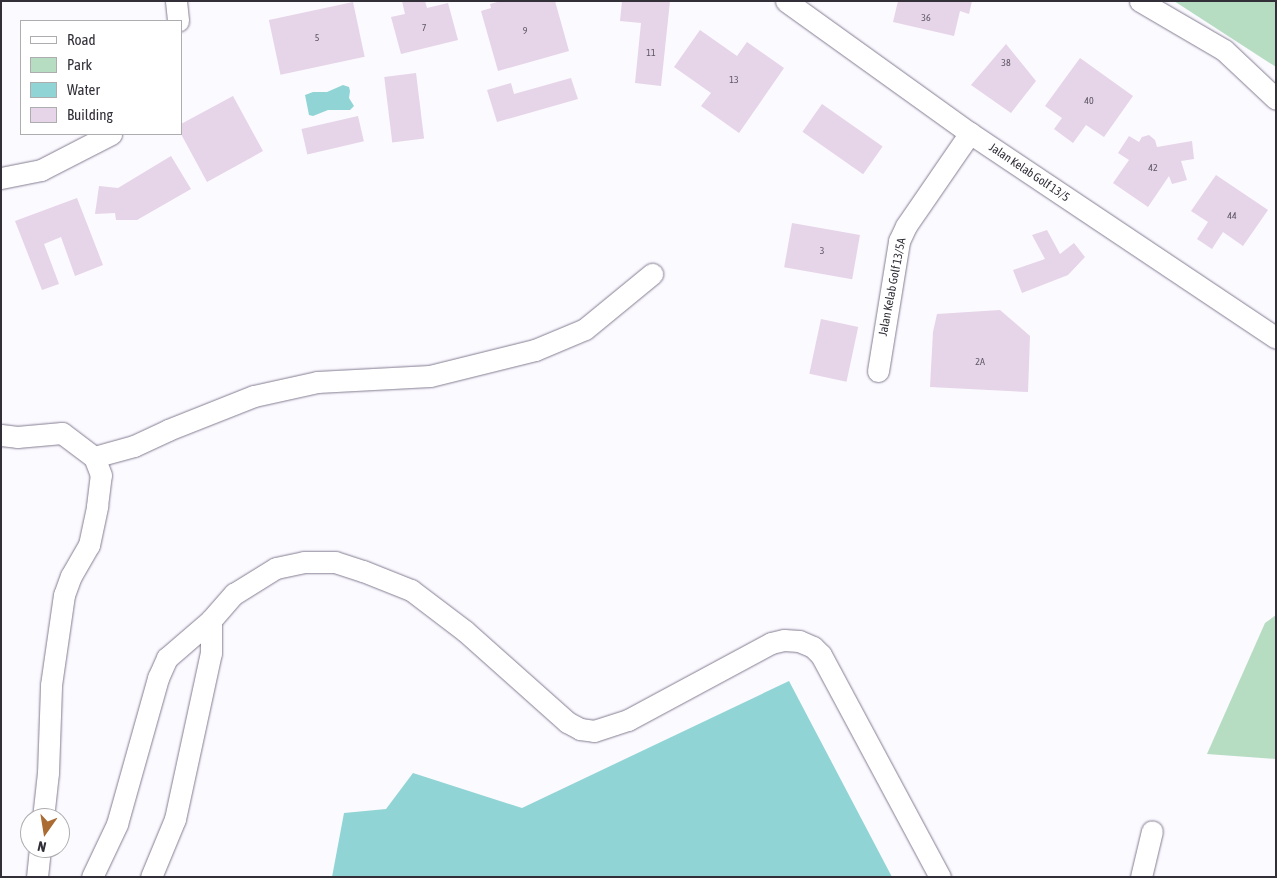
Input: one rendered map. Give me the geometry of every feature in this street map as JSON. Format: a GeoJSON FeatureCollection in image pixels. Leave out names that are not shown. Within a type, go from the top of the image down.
{"type":"FeatureCollection","features":[{"type":"Feature","properties":{"kind":"street"},"geometry":{"type":"LineString","coordinates":[[176,1],[178,20]]}},
{"type":"Feature","properties":{"kind":"street","name":"Jalan Kelab Golf 13/5"},"geometry":{"type":"LineString","coordinates":[[786,1],[970,133],[1276,338]]}},
{"type":"Feature","properties":{"kind":"street"},"geometry":{"type":"LineString","coordinates":[[1140,1],[1224,50],[1276,99]]}},
{"type":"Feature","properties":{"kind":"street","name":"Jalan Kelab Golf 13/5A"},"geometry":{"type":"LineString","coordinates":[[878,371],[899,241],[906,226],[970,133]]}},
{"type":"Feature","properties":{"kind":"street"},"geometry":{"type":"LineString","coordinates":[[1,178],[40,170],[109,135]]}},
{"type":"Feature","properties":{"kind":"street"},"geometry":{"type":"LineString","coordinates":[[94,457],[134,446],[168,430],[254,396],[317,382],[430,376],[535,350],[585,329],[652,274]]}},
{"type":"Feature","properties":{"kind":"street"},"geometry":{"type":"LineString","coordinates":[[1,436],[17,437],[62,433],[94,457],[102,475],[90,545],[71,576],[64,595],[50,685],[48,773],[44,808]]}},
{"type":"Feature","properties":{"kind":"street"},"geometry":{"type":"LineString","coordinates":[[92,877],[117,824],[158,678],[167,658],[211,620],[234,594],[276,568],[312,562],[335,562],[411,590],[465,631],[567,722],[580,729],[594,731],[628,720],[772,643],[784,640],[799,641],[813,647],[821,656],[940,877]]}},
{"type":"Feature","properties":{"kind":"street"},"geometry":{"type":"LineString","coordinates":[[152,877],[176,819],[211,653],[211,620]]}},
{"type":"Feature","properties":{"kind":"street"},"geometry":{"type":"LineString","coordinates":[[1141,877],[1152,831]]}},
{"type":"Feature","properties":{"kind":"street"},"geometry":{"type":"LineString","coordinates":[[37,877],[39,858]]}},
{"type":"Feature","properties":{"kind":"green space"},"geometry":{"type":"Polygon","coordinates":[[[1174,1],[1276,1],[1276,67],[1174,1]]]}},
{"type":"Feature","properties":{"kind":"green space"},"geometry":{"type":"Polygon","coordinates":[[[1276,615],[1276,759],[1207,754],[1265,623],[1276,615]]]}},
{"type":"Feature","properties":{"kind":"water"},"geometry":{"type":"Polygon","coordinates":[[[343,85],[349,87],[349,98],[354,106],[350,110],[328,110],[313,116],[309,115],[305,95],[313,92],[327,92],[343,85]]]}},
{"type":"Feature","properties":{"kind":"water"},"geometry":{"type":"Polygon","coordinates":[[[789,681],[892,877],[332,877],[344,813],[386,809],[413,773],[522,808],[789,681]]]}},
{"type":"Feature","properties":{"kind":"building"},"geometry":{"type":"Polygon","coordinates":[[[402,1],[425,1],[427,8],[448,3],[458,40],[401,54],[391,17],[405,14],[402,1]]]}},
{"type":"Feature","properties":{"kind":"building"},"geometry":{"type":"Polygon","coordinates":[[[501,1],[555,1],[569,51],[498,71],[481,11],[491,8],[490,4],[501,1]]]}},
{"type":"Feature","properties":{"kind":"building"},"geometry":{"type":"Polygon","coordinates":[[[622,1],[670,1],[661,86],[635,83],[641,23],[620,21],[622,1]]]}},
{"type":"Feature","properties":{"kind":"building"},"geometry":{"type":"Polygon","coordinates":[[[898,1],[972,1],[969,14],[960,11],[954,36],[893,22],[898,1]]]}},
{"type":"Feature","properties":{"kind":"building"},"geometry":{"type":"Polygon","coordinates":[[[353,2],[365,57],[281,75],[269,20],[353,2]]]}},
{"type":"Feature","properties":{"kind":"building"},"geometry":{"type":"Polygon","coordinates":[[[700,30],[737,56],[747,42],[784,68],[739,133],[701,106],[711,93],[674,67],[700,30]]]}},
{"type":"Feature","properties":{"kind":"building"},"geometry":{"type":"Polygon","coordinates":[[[1006,44],[1036,81],[1011,113],[971,85],[1006,44]]]}},
{"type":"Feature","properties":{"kind":"building"},"geometry":{"type":"Polygon","coordinates":[[[1080,58],[1133,96],[1104,137],[1086,125],[1073,143],[1054,129],[1062,118],[1045,106],[1080,58]]]}},
{"type":"Feature","properties":{"kind":"building"},"geometry":{"type":"Polygon","coordinates":[[[416,73],[424,139],[392,142],[384,77],[416,73]]]}},
{"type":"Feature","properties":{"kind":"building"},"geometry":{"type":"Polygon","coordinates":[[[571,78],[578,99],[497,122],[487,90],[511,83],[514,94],[571,78]]]}},
{"type":"Feature","properties":{"kind":"building"},"geometry":{"type":"Polygon","coordinates":[[[233,96],[263,151],[207,182],[182,135],[182,123],[233,96]]]}},
{"type":"Feature","properties":{"kind":"building"},"geometry":{"type":"Polygon","coordinates":[[[822,104],[883,146],[863,174],[802,132],[822,104]]]}},
{"type":"Feature","properties":{"kind":"building"},"geometry":{"type":"Polygon","coordinates":[[[358,116],[364,141],[307,154],[301,129],[358,116]]]}},
{"type":"Feature","properties":{"kind":"building"},"geometry":{"type":"Polygon","coordinates":[[[1149,135],[1155,140],[1157,147],[1192,141],[1194,159],[1181,161],[1187,180],[1172,184],[1169,176],[1148,207],[1113,183],[1129,160],[1118,153],[1129,136],[1139,142],[1142,137],[1149,135]]]}},
{"type":"Feature","properties":{"kind":"building"},"geometry":{"type":"Polygon","coordinates":[[[171,156],[191,189],[137,220],[116,220],[115,213],[95,214],[99,186],[118,188],[171,156]]]}},
{"type":"Feature","properties":{"kind":"building"},"geometry":{"type":"Polygon","coordinates":[[[1216,175],[1268,210],[1243,246],[1223,232],[1212,249],[1197,239],[1208,222],[1191,211],[1216,175]]]}},
{"type":"Feature","properties":{"kind":"building"},"geometry":{"type":"Polygon","coordinates":[[[77,198],[103,265],[75,276],[61,237],[44,244],[59,284],[42,290],[15,221],[77,198]]]}},
{"type":"Feature","properties":{"kind":"building"},"geometry":{"type":"Polygon","coordinates":[[[792,223],[860,235],[852,279],[784,267],[792,223]]]}},
{"type":"Feature","properties":{"kind":"building"},"geometry":{"type":"Polygon","coordinates":[[[1047,230],[1060,254],[1074,243],[1085,257],[1068,275],[1022,293],[1013,270],[1045,259],[1032,235],[1047,230]]]}},
{"type":"Feature","properties":{"kind":"building"},"geometry":{"type":"Polygon","coordinates":[[[1000,310],[1030,336],[1028,392],[930,387],[933,332],[937,314],[1000,310]]]}},
{"type":"Feature","properties":{"kind":"building"},"geometry":{"type":"Polygon","coordinates":[[[821,319],[858,327],[847,382],[809,374],[821,319]]]}}]}
